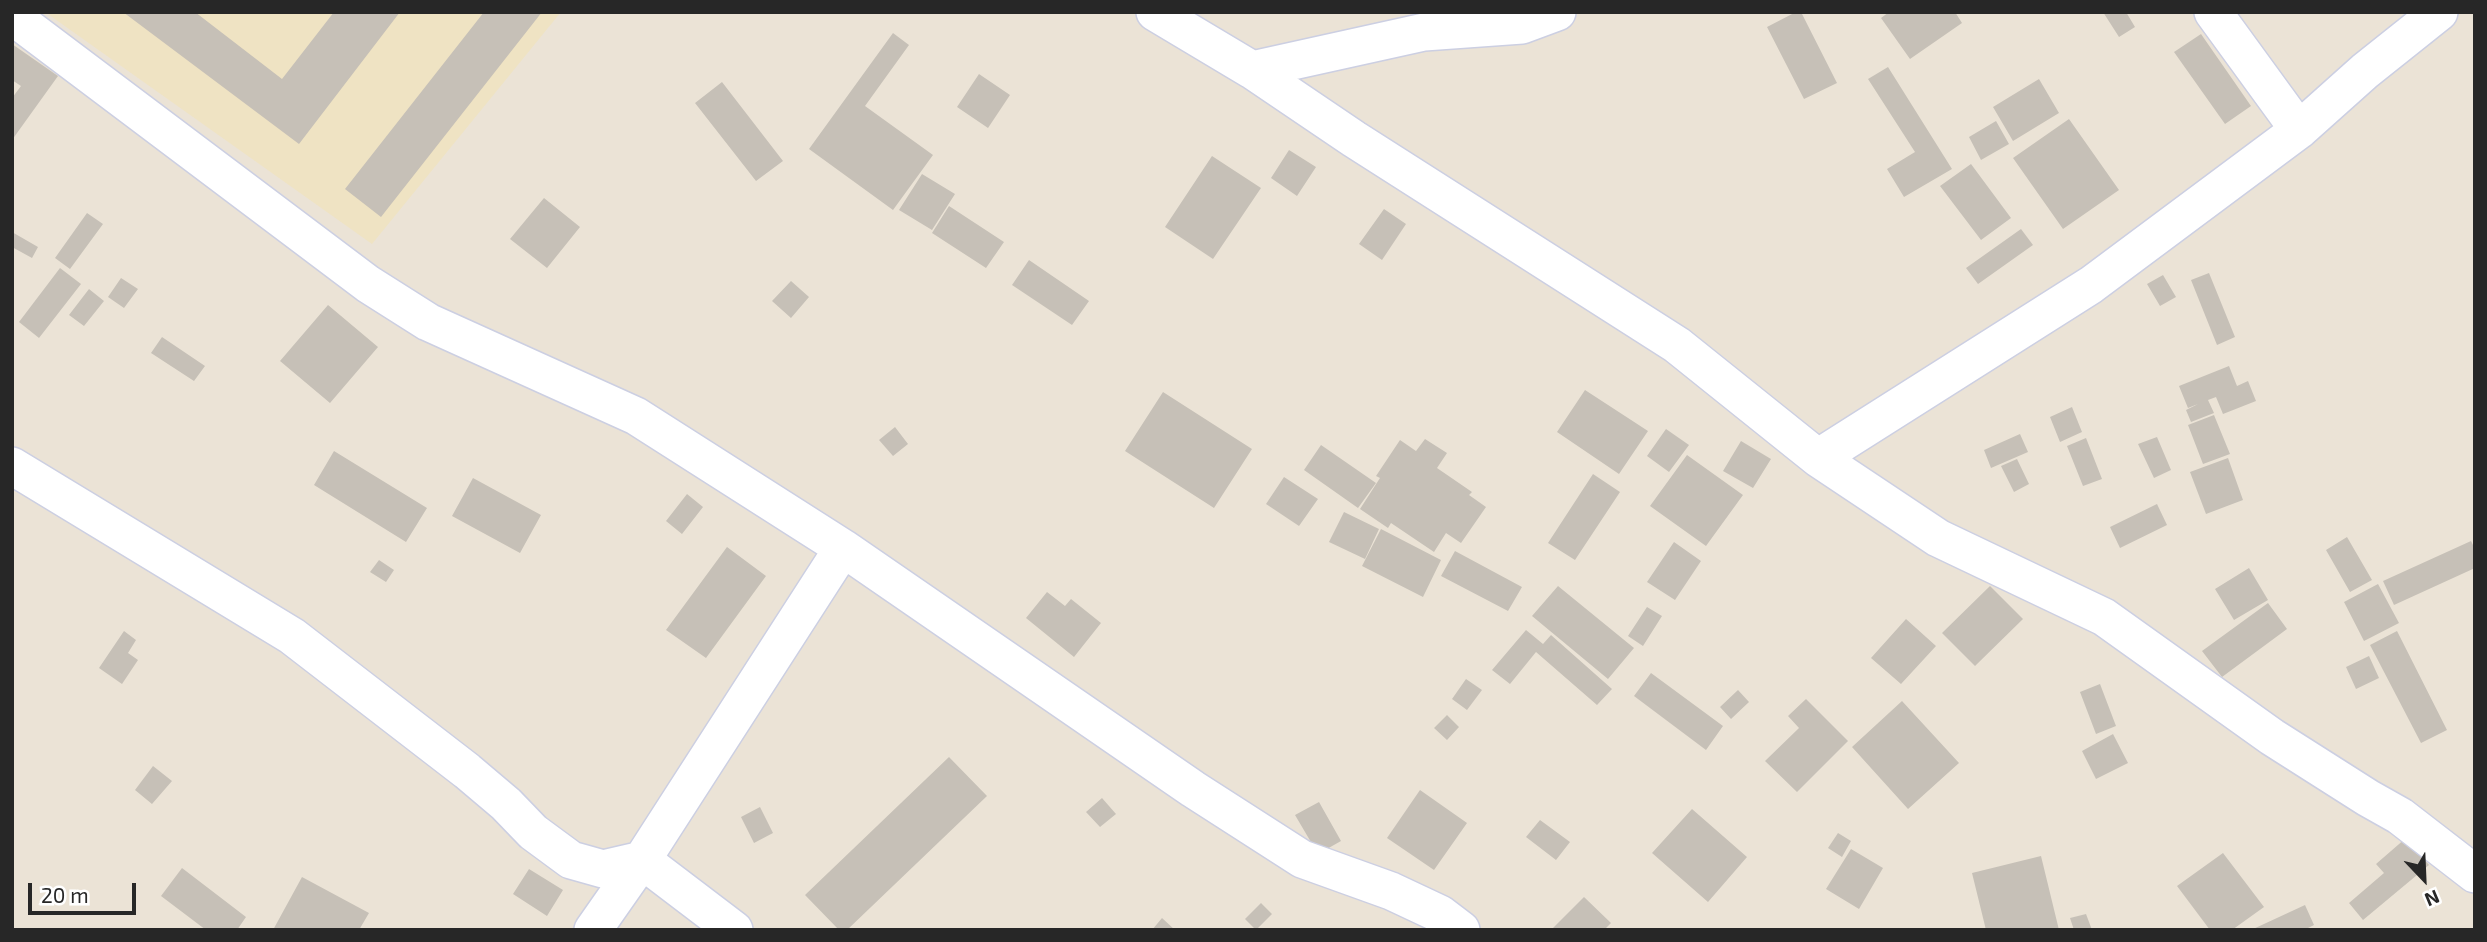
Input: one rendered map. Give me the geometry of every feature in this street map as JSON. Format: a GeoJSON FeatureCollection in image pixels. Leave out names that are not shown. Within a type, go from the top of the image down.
{"type":"FeatureCollection","features":[{"type":"Feature","properties":{"kind":"street"},"geometry":{"type":"LineString","coordinates":[[1155,12],[1252,70],[1354,139],[1676,345],[1818,458],[1938,538],[2104,617],[2272,737],[2400,816],[2475,874]]}},
{"type":"Feature","properties":{"kind":"street"},"geometry":{"type":"LineString","coordinates":[[1252,70],[1424,32],[1522,25],[1557,12]]}},
{"type":"Feature","properties":{"kind":"street"},"geometry":{"type":"LineString","coordinates":[[2213,12],[2299,130]]}},
{"type":"Feature","properties":{"kind":"street"},"geometry":{"type":"LineString","coordinates":[[1818,458],[2091,285],[2299,130],[2365,71],[2439,12]]}},
{"type":"Feature","properties":{"kind":"street"},"geometry":{"type":"LineString","coordinates":[[12,16],[368,284],[428,321],[636,416],[843,548],[1182,782],[1302,859],[1391,891],[1440,914],[1461,930]]}},
{"type":"Feature","properties":{"kind":"street"},"geometry":{"type":"LineString","coordinates":[[12,466],[292,636],[467,771],[506,804],[533,832],[571,860],[603,869],[642,860]]}},
{"type":"Feature","properties":{"kind":"street"},"geometry":{"type":"LineString","coordinates":[[593,930],[642,860],[843,548]]}},
{"type":"Feature","properties":{"kind":"street"},"geometry":{"type":"LineString","coordinates":[[642,860],[734,930]]}},
{"type":"Feature","properties":{"kind":"shaded area"},"geometry":{"type":"Polygon","coordinates":[[[45,12],[561,12],[372,244],[45,12]]]}},
{"type":"Feature","properties":{"kind":"building"},"geometry":{"type":"Polygon","coordinates":[[[123,12],[195,12],[282,79],[334,12],[400,12],[299,144],[123,12]]]}},
{"type":"Feature","properties":{"kind":"building"},"geometry":{"type":"Polygon","coordinates":[[[484,12],[542,12],[381,217],[345,189],[484,12]]]}},
{"type":"Feature","properties":{"kind":"building"},"geometry":{"type":"Polygon","coordinates":[[[1801,12],[1837,83],[1804,99],[1767,27],[1801,12]]]}},
{"type":"Feature","properties":{"kind":"building"},"geometry":{"type":"Polygon","coordinates":[[[1889,12],[1955,12],[1962,23],[1910,59],[1881,18],[1889,12]]]}},
{"type":"Feature","properties":{"kind":"building"},"geometry":{"type":"Polygon","coordinates":[[[2103,12],[2126,12],[2135,27],[2119,37],[2103,12]]]}},
{"type":"Feature","properties":{"kind":"building"},"geometry":{"type":"Polygon","coordinates":[[[893,33],[909,45],[865,106],[933,155],[893,210],[809,149],[893,33]]]}},
{"type":"Feature","properties":{"kind":"building"},"geometry":{"type":"Polygon","coordinates":[[[2201,34],[2251,106],[2225,124],[2174,52],[2201,34]]]}},
{"type":"Feature","properties":{"kind":"building"},"geometry":{"type":"Polygon","coordinates":[[[12,44],[58,76],[12,140],[12,98],[21,86],[12,80],[12,44]]]}},
{"type":"Feature","properties":{"kind":"building"},"geometry":{"type":"Polygon","coordinates":[[[1888,67],[1952,169],[1904,197],[1887,169],[1915,152],[1868,79],[1888,67]]]}},
{"type":"Feature","properties":{"kind":"building"},"geometry":{"type":"Polygon","coordinates":[[[979,74],[1010,95],[988,128],[957,107],[979,74]]]}},
{"type":"Feature","properties":{"kind":"building"},"geometry":{"type":"Polygon","coordinates":[[[2039,79],[2059,113],[2013,141],[1993,107],[2039,79]]]}},
{"type":"Feature","properties":{"kind":"building"},"geometry":{"type":"Polygon","coordinates":[[[722,82],[783,161],[756,181],[695,103],[722,82]]]}},
{"type":"Feature","properties":{"kind":"building"},"geometry":{"type":"Polygon","coordinates":[[[2069,119],[2119,190],[2063,229],[2013,158],[2069,119]]]}},
{"type":"Feature","properties":{"kind":"building"},"geometry":{"type":"Polygon","coordinates":[[[1996,121],[2009,144],[1981,160],[1969,137],[1996,121]]]}},
{"type":"Feature","properties":{"kind":"building"},"geometry":{"type":"Polygon","coordinates":[[[1289,150],[1316,167],[1297,196],[1271,178],[1289,150]]]}},
{"type":"Feature","properties":{"kind":"building"},"geometry":{"type":"Polygon","coordinates":[[[1212,156],[1261,188],[1213,259],[1165,227],[1212,156]]]}},
{"type":"Feature","properties":{"kind":"building"},"geometry":{"type":"Polygon","coordinates":[[[1971,164],[2011,218],[1981,240],[1940,186],[1971,164]]]}},
{"type":"Feature","properties":{"kind":"building"},"geometry":{"type":"Polygon","coordinates":[[[922,174],[955,194],[932,230],[899,210],[922,174]]]}},
{"type":"Feature","properties":{"kind":"building"},"geometry":{"type":"Polygon","coordinates":[[[544,198],[580,227],[547,268],[510,239],[544,198]]]}},
{"type":"Feature","properties":{"kind":"building"},"geometry":{"type":"Polygon","coordinates":[[[949,206],[1004,242],[986,268],[932,233],[949,206]]]}},
{"type":"Feature","properties":{"kind":"building"},"geometry":{"type":"Polygon","coordinates":[[[1384,209],[1406,224],[1382,260],[1359,244],[1384,209]]]}},
{"type":"Feature","properties":{"kind":"building"},"geometry":{"type":"Polygon","coordinates":[[[87,213],[103,224],[70,269],[55,258],[87,213]]]}},
{"type":"Feature","properties":{"kind":"building"},"geometry":{"type":"Polygon","coordinates":[[[2021,229],[2033,245],[1978,284],[1966,268],[2021,229]]]}},
{"type":"Feature","properties":{"kind":"building"},"geometry":{"type":"Polygon","coordinates":[[[12,232],[38,247],[32,258],[12,247],[12,232]]]}},
{"type":"Feature","properties":{"kind":"building"},"geometry":{"type":"Polygon","coordinates":[[[1029,260],[1089,301],[1072,325],[1012,285],[1029,260]]]}},
{"type":"Feature","properties":{"kind":"building"},"geometry":{"type":"Polygon","coordinates":[[[60,268],[81,284],[39,338],[19,322],[60,268]]]}},
{"type":"Feature","properties":{"kind":"building"},"geometry":{"type":"Polygon","coordinates":[[[2209,273],[2235,337],[2217,345],[2191,280],[2209,273]]]}},
{"type":"Feature","properties":{"kind":"building"},"geometry":{"type":"Polygon","coordinates":[[[2163,275],[2176,297],[2160,306],[2147,284],[2163,275]]]}},
{"type":"Feature","properties":{"kind":"building"},"geometry":{"type":"Polygon","coordinates":[[[121,278],[138,289],[124,308],[108,297],[121,278]]]}},
{"type":"Feature","properties":{"kind":"building"},"geometry":{"type":"Polygon","coordinates":[[[791,281],[809,297],[791,318],[772,301],[791,281]]]}},
{"type":"Feature","properties":{"kind":"building"},"geometry":{"type":"Polygon","coordinates":[[[89,289],[104,301],[84,326],[69,315],[89,289]]]}},
{"type":"Feature","properties":{"kind":"building"},"geometry":{"type":"Polygon","coordinates":[[[328,305],[378,347],[330,403],[280,361],[328,305]]]}},
{"type":"Feature","properties":{"kind":"building"},"geometry":{"type":"Polygon","coordinates":[[[162,337],[205,366],[194,381],[151,353],[162,337]]]}},
{"type":"Feature","properties":{"kind":"building"},"geometry":{"type":"Polygon","coordinates":[[[2229,366],[2237,386],[2248,381],[2256,401],[2223,414],[2216,397],[2208,400],[2214,413],[2191,422],[2186,410],[2198,404],[2188,408],[2179,386],[2229,366]]]}},
{"type":"Feature","properties":{"kind":"building"},"geometry":{"type":"Polygon","coordinates":[[[1585,390],[1648,431],[1619,474],[1557,432],[1585,390]]]}},
{"type":"Feature","properties":{"kind":"building"},"geometry":{"type":"Polygon","coordinates":[[[1163,392],[1252,449],[1214,508],[1125,451],[1163,392]]]}},
{"type":"Feature","properties":{"kind":"building"},"geometry":{"type":"Polygon","coordinates":[[[2072,407],[2082,432],[2060,442],[2050,417],[2072,407]]]}},
{"type":"Feature","properties":{"kind":"building"},"geometry":{"type":"Polygon","coordinates":[[[2214,415],[2230,454],[2203,464],[2188,425],[2214,415]]]}},
{"type":"Feature","properties":{"kind":"building"},"geometry":{"type":"Polygon","coordinates":[[[895,427],[908,444],[893,456],[879,440],[895,427]]]}},
{"type":"Feature","properties":{"kind":"building"},"geometry":{"type":"Polygon","coordinates":[[[1666,429],[1689,445],[1669,472],[1647,456],[1666,429]]]}},
{"type":"Feature","properties":{"kind":"building"},"geometry":{"type":"Polygon","coordinates":[[[2020,434],[2028,452],[1991,468],[1984,450],[2020,434]]]}},
{"type":"Feature","properties":{"kind":"building"},"geometry":{"type":"Polygon","coordinates":[[[2157,437],[2171,470],[2154,478],[2138,444],[2157,437]]]}},
{"type":"Feature","properties":{"kind":"building"},"geometry":{"type":"Polygon","coordinates":[[[2086,438],[2102,479],[2083,486],[2067,446],[2086,438]]]}},
{"type":"Feature","properties":{"kind":"building"},"geometry":{"type":"Polygon","coordinates":[[[1425,439],[1447,453],[1437,468],[1472,492],[1469,495],[1486,507],[1461,543],[1446,533],[1434,552],[1391,523],[1388,528],[1360,509],[1380,478],[1376,476],[1400,440],[1416,451],[1425,439]]]}},
{"type":"Feature","properties":{"kind":"building"},"geometry":{"type":"Polygon","coordinates":[[[1741,441],[1771,459],[1753,488],[1723,471],[1741,441]]]}},
{"type":"Feature","properties":{"kind":"building"},"geometry":{"type":"Polygon","coordinates":[[[1321,445],[1376,483],[1358,508],[1304,470],[1321,445]]]}},
{"type":"Feature","properties":{"kind":"building"},"geometry":{"type":"Polygon","coordinates":[[[334,451],[427,508],[406,542],[314,485],[334,451]]]}},
{"type":"Feature","properties":{"kind":"building"},"geometry":{"type":"Polygon","coordinates":[[[1687,455],[1743,495],[1706,546],[1650,506],[1687,455]]]}},
{"type":"Feature","properties":{"kind":"building"},"geometry":{"type":"Polygon","coordinates":[[[2228,458],[2243,500],[2206,514],[2190,472],[2228,458]]]}},
{"type":"Feature","properties":{"kind":"building"},"geometry":{"type":"Polygon","coordinates":[[[2017,459],[2029,484],[2014,492],[2001,466],[2017,459]]]}},
{"type":"Feature","properties":{"kind":"building"},"geometry":{"type":"Polygon","coordinates":[[[1593,474],[1620,492],[1575,560],[1548,543],[1593,474]]]}},
{"type":"Feature","properties":{"kind":"building"},"geometry":{"type":"Polygon","coordinates":[[[1284,477],[1318,499],[1299,526],[1266,504],[1284,477]]]}},
{"type":"Feature","properties":{"kind":"building"},"geometry":{"type":"Polygon","coordinates":[[[473,478],[541,515],[520,553],[452,516],[473,478]]]}},
{"type":"Feature","properties":{"kind":"building"},"geometry":{"type":"Polygon","coordinates":[[[687,494],[703,507],[682,534],[666,521],[687,494]]]}},
{"type":"Feature","properties":{"kind":"building"},"geometry":{"type":"Polygon","coordinates":[[[2157,504],[2167,525],[2120,548],[2110,527],[2157,504]]]}},
{"type":"Feature","properties":{"kind":"building"},"geometry":{"type":"Polygon","coordinates":[[[1344,512],[1379,529],[1365,559],[1329,542],[1344,512]]]}},
{"type":"Feature","properties":{"kind":"building"},"geometry":{"type":"Polygon","coordinates":[[[1381,529],[1441,560],[1423,597],[1362,566],[1381,529]]]}},
{"type":"Feature","properties":{"kind":"building"},"geometry":{"type":"Polygon","coordinates":[[[2347,537],[2372,580],[2350,592],[2326,550],[2347,537]]]}},
{"type":"Feature","properties":{"kind":"building"},"geometry":{"type":"Polygon","coordinates":[[[2471,541],[2475,549],[2475,568],[2394,605],[2383,581],[2471,541]]]}},
{"type":"Feature","properties":{"kind":"building"},"geometry":{"type":"Polygon","coordinates":[[[1674,542],[1701,561],[1675,600],[1647,582],[1674,542]]]}},
{"type":"Feature","properties":{"kind":"building"},"geometry":{"type":"Polygon","coordinates":[[[727,547],[766,576],[706,658],[666,630],[727,547]]]}},
{"type":"Feature","properties":{"kind":"building"},"geometry":{"type":"Polygon","coordinates":[[[1455,551],[1522,587],[1508,611],[1441,576],[1455,551]]]}},
{"type":"Feature","properties":{"kind":"building"},"geometry":{"type":"Polygon","coordinates":[[[379,560],[394,570],[386,582],[370,572],[379,560]]]}},
{"type":"Feature","properties":{"kind":"building"},"geometry":{"type":"Polygon","coordinates":[[[2249,568],[2268,600],[2234,620],[2215,589],[2249,568]]]}},
{"type":"Feature","properties":{"kind":"building"},"geometry":{"type":"Polygon","coordinates":[[[2378,584],[2399,623],[2364,641],[2344,602],[2378,584]]]}},
{"type":"Feature","properties":{"kind":"building"},"geometry":{"type":"Polygon","coordinates":[[[1558,586],[1634,648],[1608,679],[1532,616],[1558,586]]]}},
{"type":"Feature","properties":{"kind":"building"},"geometry":{"type":"Polygon","coordinates":[[[1990,586],[2023,619],[1975,666],[1942,633],[1990,586]]]}},
{"type":"Feature","properties":{"kind":"building"},"geometry":{"type":"Polygon","coordinates":[[[1047,592],[1065,606],[1071,599],[1101,623],[1074,657],[1026,618],[1047,592]]]}},
{"type":"Feature","properties":{"kind":"building"},"geometry":{"type":"Polygon","coordinates":[[[2268,603],[2287,629],[2222,677],[2202,651],[2268,603]]]}},
{"type":"Feature","properties":{"kind":"building"},"geometry":{"type":"Polygon","coordinates":[[[1647,607],[1662,616],[1643,646],[1628,636],[1647,607]]]}},
{"type":"Feature","properties":{"kind":"building"},"geometry":{"type":"Polygon","coordinates":[[[1906,619],[1936,646],[1901,684],[1871,658],[1906,619]]]}},
{"type":"Feature","properties":{"kind":"building"},"geometry":{"type":"Polygon","coordinates":[[[1526,630],[1543,644],[1551,635],[1612,689],[1597,705],[1536,652],[1510,684],[1492,670],[1526,630]]]}},
{"type":"Feature","properties":{"kind":"building"},"geometry":{"type":"Polygon","coordinates":[[[124,631],[136,640],[128,653],[138,660],[122,684],[99,668],[124,631]]]}},
{"type":"Feature","properties":{"kind":"building"},"geometry":{"type":"Polygon","coordinates":[[[2397,631],[2447,730],[2421,743],[2370,645],[2397,631]]]}},
{"type":"Feature","properties":{"kind":"building"},"geometry":{"type":"Polygon","coordinates":[[[2369,656],[2379,678],[2356,689],[2346,667],[2369,656]]]}},
{"type":"Feature","properties":{"kind":"building"},"geometry":{"type":"Polygon","coordinates":[[[1651,673],[1723,726],[1706,750],[1634,696],[1651,673]]]}},
{"type":"Feature","properties":{"kind":"building"},"geometry":{"type":"Polygon","coordinates":[[[1466,679],[1482,690],[1467,710],[1452,699],[1466,679]]]}},
{"type":"Feature","properties":{"kind":"building"},"geometry":{"type":"Polygon","coordinates":[[[2100,684],[2116,726],[2096,734],[2080,692],[2100,684]]]}},
{"type":"Feature","properties":{"kind":"building"},"geometry":{"type":"Polygon","coordinates":[[[1738,690],[1749,702],[1731,719],[1720,707],[1738,690]]]}},
{"type":"Feature","properties":{"kind":"building"},"geometry":{"type":"Polygon","coordinates":[[[1806,699],[1848,741],[1797,792],[1765,761],[1799,728],[1788,716],[1806,699]]]}},
{"type":"Feature","properties":{"kind":"building"},"geometry":{"type":"Polygon","coordinates":[[[1902,701],[1959,763],[1908,809],[1852,747],[1902,701]]]}},
{"type":"Feature","properties":{"kind":"building"},"geometry":{"type":"Polygon","coordinates":[[[1447,715],[1459,727],[1447,740],[1434,728],[1447,715]]]}},
{"type":"Feature","properties":{"kind":"building"},"geometry":{"type":"Polygon","coordinates":[[[2113,734],[2128,763],[2096,779],[2082,751],[2113,734]]]}},
{"type":"Feature","properties":{"kind":"building"},"geometry":{"type":"Polygon","coordinates":[[[949,757],[987,796],[847,930],[839,930],[805,895],[949,757]]]}},
{"type":"Feature","properties":{"kind":"building"},"geometry":{"type":"Polygon","coordinates":[[[153,766],[172,781],[152,804],[135,790],[153,766]]]}},
{"type":"Feature","properties":{"kind":"building"},"geometry":{"type":"Polygon","coordinates":[[[1420,790],[1467,823],[1434,870],[1387,838],[1420,790]]]}},
{"type":"Feature","properties":{"kind":"building"},"geometry":{"type":"Polygon","coordinates":[[[1102,798],[1116,814],[1100,827],[1086,812],[1102,798]]]}},
{"type":"Feature","properties":{"kind":"building"},"geometry":{"type":"Polygon","coordinates":[[[1319,802],[1341,841],[1318,854],[1295,815],[1319,802]]]}},
{"type":"Feature","properties":{"kind":"building"},"geometry":{"type":"Polygon","coordinates":[[[760,807],[773,833],[754,843],[741,817],[760,807]]]}},
{"type":"Feature","properties":{"kind":"building"},"geometry":{"type":"Polygon","coordinates":[[[1692,809],[1747,857],[1708,902],[1652,853],[1692,809]]]}},
{"type":"Feature","properties":{"kind":"building"},"geometry":{"type":"Polygon","coordinates":[[[1540,820],[1570,842],[1556,860],[1526,837],[1540,820]]]}},
{"type":"Feature","properties":{"kind":"building"},"geometry":{"type":"Polygon","coordinates":[[[1838,833],[1851,841],[1842,857],[1828,848],[1838,833]]]}},
{"type":"Feature","properties":{"kind":"building"},"geometry":{"type":"Polygon","coordinates":[[[2406,838],[2429,865],[2363,920],[2349,903],[2384,873],[2376,864],[2406,838]]]}},
{"type":"Feature","properties":{"kind":"building"},"geometry":{"type":"Polygon","coordinates":[[[1851,849],[1883,868],[1859,909],[1826,889],[1851,849]]]}},
{"type":"Feature","properties":{"kind":"building"},"geometry":{"type":"Polygon","coordinates":[[[2223,853],[2264,907],[2232,930],[2210,930],[2177,886],[2223,853]]]}},
{"type":"Feature","properties":{"kind":"building"},"geometry":{"type":"Polygon","coordinates":[[[2041,856],[2059,930],[1986,930],[1972,873],[2041,856]]]}},
{"type":"Feature","properties":{"kind":"building"},"geometry":{"type":"Polygon","coordinates":[[[182,868],[246,917],[237,930],[206,930],[161,896],[182,868]]]}},
{"type":"Feature","properties":{"kind":"building"},"geometry":{"type":"Polygon","coordinates":[[[529,869],[563,890],[547,916],[513,894],[529,869]]]}},
{"type":"Feature","properties":{"kind":"building"},"geometry":{"type":"Polygon","coordinates":[[[302,877],[369,913],[359,930],[273,930],[302,877]]]}},
{"type":"Feature","properties":{"kind":"building"},"geometry":{"type":"Polygon","coordinates":[[[1584,897],[1611,923],[1604,930],[1551,930],[1584,897]]]}},
{"type":"Feature","properties":{"kind":"building"},"geometry":{"type":"Polygon","coordinates":[[[1261,903],[1272,914],[1256,930],[1245,919],[1261,903]]]}},
{"type":"Feature","properties":{"kind":"building"},"geometry":{"type":"Polygon","coordinates":[[[2305,905],[2314,925],[2304,930],[2251,930],[2305,905]]]}},
{"type":"Feature","properties":{"kind":"building"},"geometry":{"type":"Polygon","coordinates":[[[2086,914],[2092,930],[2074,930],[2070,918],[2086,914]]]}},
{"type":"Feature","properties":{"kind":"building"},"geometry":{"type":"Polygon","coordinates":[[[1162,918],[1175,930],[1152,930],[1162,918]]]}}]}
